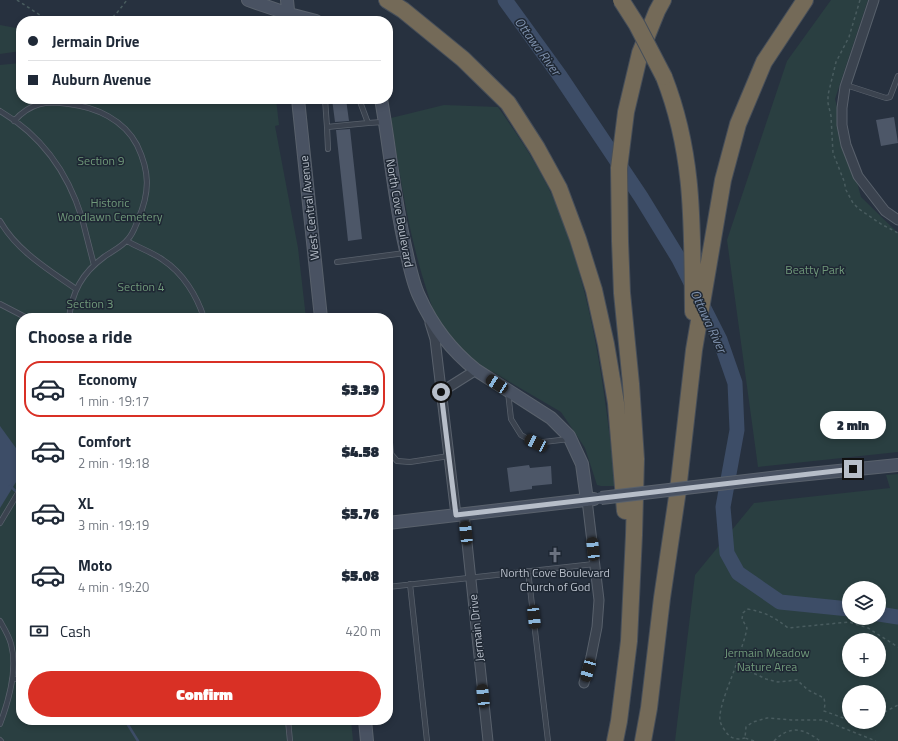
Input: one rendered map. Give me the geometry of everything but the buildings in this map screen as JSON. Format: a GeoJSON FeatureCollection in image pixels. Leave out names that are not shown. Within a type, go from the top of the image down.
{"type":"FeatureCollection","features":[{"type":"Feature","properties":{"kind":"highway"},"geometry":{"type":"LineString","coordinates":[[387,0],[403,10],[458,54],[508,104],[537,148],[559,188],[578,239],[594,290],[606,344],[618,418],[632,600]]}},
{"type":"Feature","properties":{"kind":"highway"},"geometry":{"type":"LineString","coordinates":[[621,0],[637,25],[664,77],[678,119],[686,152],[692,213],[693,356]]}},
{"type":"Feature","properties":{"kind":"highway"},"geometry":{"type":"LineString","coordinates":[[615,741],[626,672],[632,600],[636,459],[631,384],[622,293],[619,168],[626,112],[640,53],[663,0]]}},
{"type":"Feature","properties":{"kind":"highway"},"geometry":{"type":"LineString","coordinates":[[642,741],[650,701],[662,598],[678,490],[693,356],[723,180],[738,124],[764,62],[805,0]]}},
{"type":"Feature","properties":{"kind":"street"},"geometry":{"type":"LineString","coordinates":[[248,0],[287,16]]}},
{"type":"Feature","properties":{"kind":"street"},"geometry":{"type":"LineString","coordinates":[[287,0],[289,16]]}},
{"type":"Feature","properties":{"kind":"street"},"geometry":{"type":"LineString","coordinates":[[874,0],[846,85],[842,108],[842,125],[846,145],[858,176],[885,211],[898,220]]}},
{"type":"Feature","properties":{"kind":"street","name":"West Central Avenue"},"geometry":{"type":"LineString","coordinates":[[299,104],[320,313]]}},
{"type":"Feature","properties":{"kind":"street","name":"North Cove Boulevard"},"geometry":{"type":"LineString","coordinates":[[382,104],[400,223],[419,295],[425,308],[455,352],[476,370],[551,418],[570,439],[582,464],[599,600],[597,627],[584,683]]}},
{"type":"Feature","properties":{"kind":"street","name":"Jermain Drive"},"geometry":{"type":"LineString","coordinates":[[425,308],[435,339],[449,456],[471,577],[488,741]]}},
{"type":"Feature","properties":{"kind":"street"},"geometry":{"type":"LineString","coordinates":[[441,392],[476,370]]}},
{"type":"Feature","properties":{"kind":"street"},"geometry":{"type":"LineString","coordinates":[[393,522],[898,465]]}},
{"type":"Feature","properties":{"kind":"street"},"geometry":{"type":"LineString","coordinates":[[365,725],[367,741]]}},
{"type":"Feature","properties":{"kind":"lane"},"geometry":{"type":"LineString","coordinates":[[846,85],[886,98],[890,97],[898,76]]}},
{"type":"Feature","properties":{"kind":"lane"},"geometry":{"type":"LineString","coordinates":[[14,121],[22,112],[33,106],[43,104]]}},
{"type":"Feature","properties":{"kind":"lane"},"geometry":{"type":"LineString","coordinates":[[64,104],[81,106],[97,111],[118,122],[129,132],[138,147],[148,184],[140,216],[131,235],[127,241],[103,258],[85,276],[76,289],[72,299],[70,313]]}},
{"type":"Feature","properties":{"kind":"lane"},"geometry":{"type":"LineString","coordinates":[[325,104],[328,149]]}},
{"type":"Feature","properties":{"kind":"lane"},"geometry":{"type":"LineString","coordinates":[[361,104],[368,123]]}},
{"type":"Feature","properties":{"kind":"lane"},"geometry":{"type":"LineString","coordinates":[[0,111],[44,147],[61,171],[77,204],[94,266]]}},
{"type":"Feature","properties":{"kind":"lane"},"geometry":{"type":"LineString","coordinates":[[327,127],[385,121]]}},
{"type":"Feature","properties":{"kind":"lane"},"geometry":{"type":"LineString","coordinates":[[0,221],[30,256],[76,289]]}},
{"type":"Feature","properties":{"kind":"lane"},"geometry":{"type":"LineString","coordinates":[[127,241],[164,260],[179,274],[196,298],[202,313]]}},
{"type":"Feature","properties":{"kind":"lane"},"geometry":{"type":"LineString","coordinates":[[337,262],[407,253]]}},
{"type":"Feature","properties":{"kind":"lane"},"geometry":{"type":"LineString","coordinates":[[0,304],[17,313]]}},
{"type":"Feature","properties":{"kind":"lane"},"geometry":{"type":"LineString","coordinates":[[508,390],[511,419],[521,435],[536,443],[570,439]]}},
{"type":"Feature","properties":{"kind":"lane"},"geometry":{"type":"LineString","coordinates":[[393,456],[397,461],[410,462],[449,456]]}},
{"type":"Feature","properties":{"kind":"lane"},"geometry":{"type":"LineString","coordinates":[[0,523],[16,496]]}},
{"type":"Feature","properties":{"kind":"lane"},"geometry":{"type":"LineString","coordinates":[[393,586],[594,564]]}},
{"type":"Feature","properties":{"kind":"lane"},"geometry":{"type":"LineString","coordinates":[[528,571],[548,741]]}},
{"type":"Feature","properties":{"kind":"lane"},"geometry":{"type":"LineString","coordinates":[[410,584],[427,741]]}},
{"type":"Feature","properties":{"kind":"lane"},"geometry":{"type":"LineString","coordinates":[[0,621],[11,645],[13,655],[12,679],[8,699],[0,724]]}},
{"type":"Feature","properties":{"kind":"lane"},"geometry":{"type":"LineString","coordinates":[[288,725],[290,741]]}},
{"type":"Feature","properties":{"kind":"path"},"geometry":{"type":"LineString","coordinates":[[17,0],[41,16]]}},
{"type":"Feature","properties":{"kind":"path"},"geometry":{"type":"LineString","coordinates":[[114,16],[127,0]]}},
{"type":"Feature","properties":{"kind":"path"},"geometry":{"type":"LineString","coordinates":[[754,741],[745,738],[739,739],[730,737],[720,721],[721,710],[745,637],[746,628],[742,619],[747,608],[773,616],[788,628],[849,622],[868,628],[898,647]]}},
{"type":"Feature","properties":{"kind":"path"},"geometry":{"type":"LineString","coordinates":[[736,665],[766,679],[778,682],[797,680],[808,690],[824,698],[824,711],[842,717]]}},
{"type":"Feature","properties":{"kind":"path"},"geometry":{"type":"LineString","coordinates":[[886,712],[898,705]]}},
{"type":"Feature","properties":{"kind":"path"},"geometry":{"type":"LineString","coordinates":[[745,738],[746,728],[753,722],[767,718],[823,720],[876,741]]}},
{"type":"Feature","properties":{"kind":"path"},"geometry":{"type":"LineString","coordinates":[[774,741],[788,730],[801,730],[811,734],[820,741]]}},
{"type":"Feature","properties":{"kind":"green space","name":"Beatty Park"},"geometry":{"type":"Polygon","coordinates":[[[831,0],[868,0],[835,99],[861,197],[898,233],[898,452],[758,467],[727,240],[787,61],[831,0]]]}},
{"type":"Feature","properties":{"kind":"green space"},"geometry":{"type":"Polygon","coordinates":[[[0,25],[16,28],[16,52],[0,54],[0,25]]]}},
{"type":"Feature","properties":{"kind":"green space","name":"Historic Woodlawn Cemetery"},"geometry":{"type":"Polygon","coordinates":[[[16,63],[16,104],[277,104],[279,125],[275,126],[298,248],[305,313],[16,313],[16,725],[351,725],[353,741],[0,741],[0,65],[16,63]]]}},
{"type":"Feature","properties":{"kind":"green space"},"geometry":{"type":"Polygon","coordinates":[[[444,105],[498,107],[531,156],[560,213],[587,301],[599,361],[608,421],[615,481],[614,486],[597,485],[585,448],[561,412],[472,360],[447,334],[435,313],[422,275],[412,236],[391,118],[444,105]]]}},
{"type":"Feature","properties":{"kind":"green space","name":"Jermain Meadow Nature Area"},"geometry":{"type":"Polygon","coordinates":[[[898,474],[898,741],[675,741],[695,575],[754,503],[890,488],[886,475],[898,474]]]}},
{"type":"Feature","properties":{"kind":"water"},"geometry":{"type":"Polygon","coordinates":[[[0,426],[16,448],[16,482],[0,508],[0,426]]]}},
{"type":"Feature","properties":{"kind":"waterway","name":"Ottawa River"},"geometry":{"type":"LineString","coordinates":[[505,0],[560,76],[641,197],[679,259],[720,340],[735,383],[737,430],[723,507],[727,553],[738,573],[780,602],[842,608]]}},
{"type":"Feature","properties":{"kind":"waterway"},"geometry":{"type":"LineString","coordinates":[[10,486],[16,491]]}},
{"type":"Feature","properties":{"kind":"waterway","name":"Ottawa River"},"geometry":{"type":"LineString","coordinates":[[886,615],[898,617]]}},
{"type":"Feature","properties":{"kind":"waterway"},"geometry":{"type":"LineString","coordinates":[[128,725],[138,741]]}},
{"type":"Feature","properties":{"kind":"place","name":"North Cove Boulevard Church of God"},"geometry":{"type":"Point","coordinates":[555,555]}},
{"type":"Feature","properties":{"kind":"route"},"geometry":{"type":"LineString","coordinates":[[441,392],[456,515],[853,469]]}},
{"type":"Feature","properties":{"kind":"park label","name":"Section 9"},"geometry":{"type":"Point","coordinates":[101,160]}},
{"type":"Feature","properties":{"kind":"park label","name":"Section 4"},"geometry":{"type":"Point","coordinates":[141,286]}},
{"type":"Feature","properties":{"kind":"park label","name":"Section 3"},"geometry":{"type":"Point","coordinates":[90,303]}}]}
